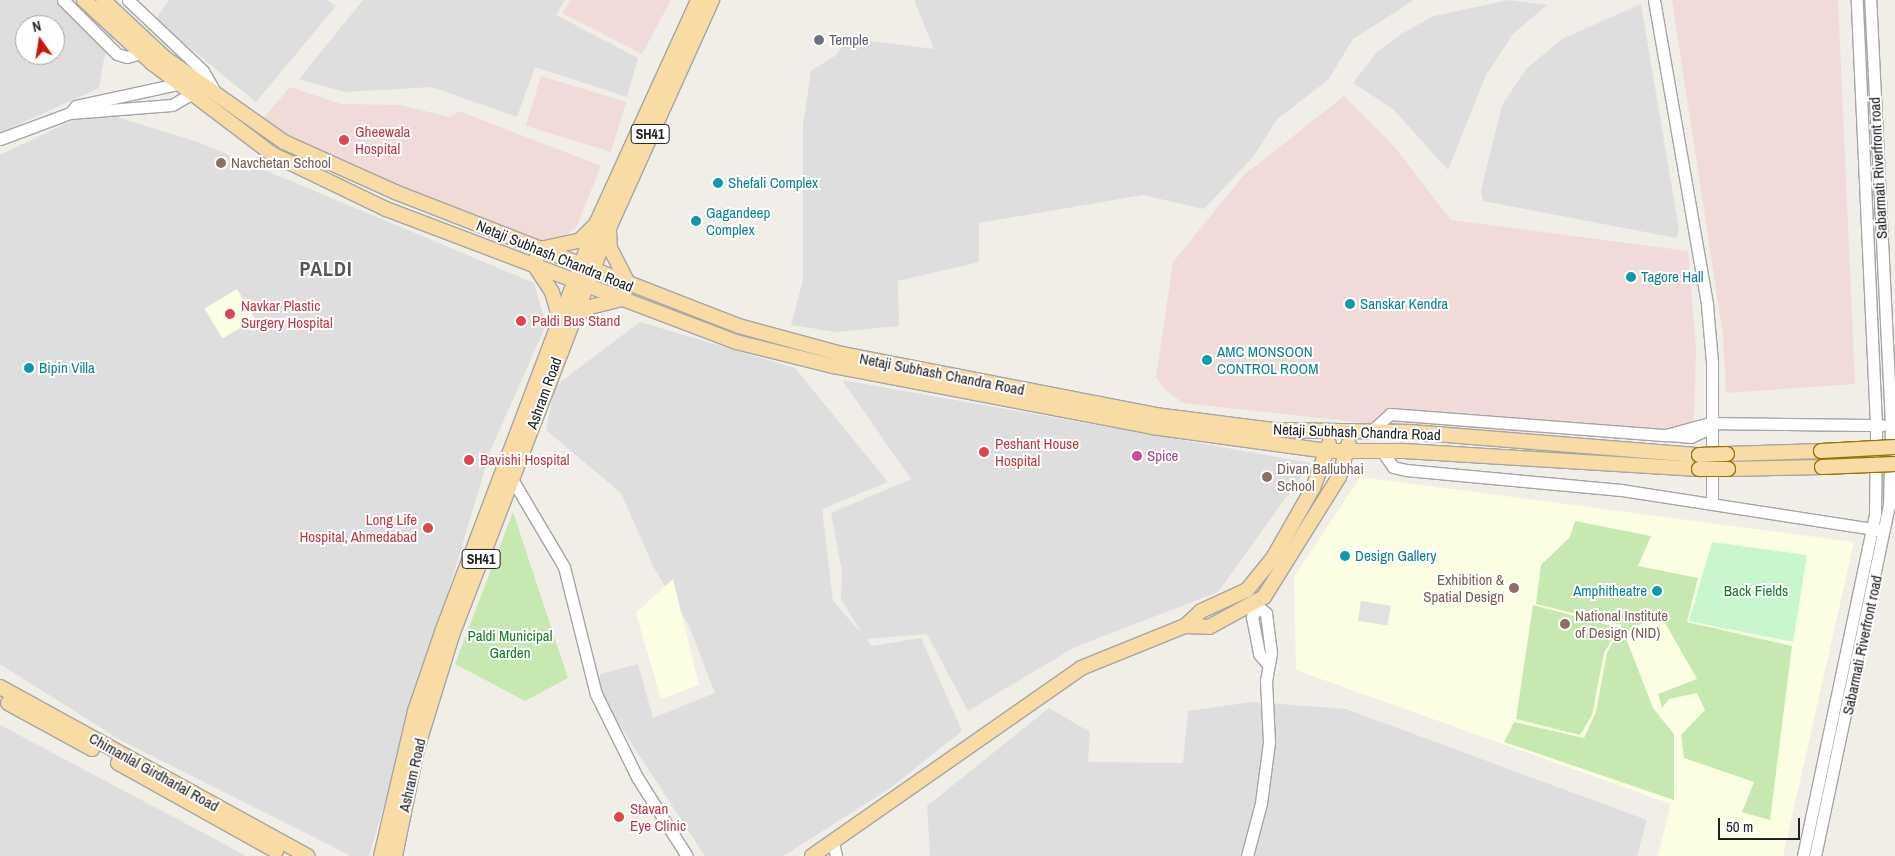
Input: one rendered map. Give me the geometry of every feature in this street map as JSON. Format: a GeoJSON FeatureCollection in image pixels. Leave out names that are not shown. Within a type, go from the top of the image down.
{"type":"FeatureCollection","features":[{"type":"Feature","properties":{"kind":"main road"},"geometry":{"type":"LineString","coordinates":[[84,0],[140,53],[197,87],[272,154],[349,194],[534,264],[584,275]]}},
{"type":"Feature","properties":{"kind":"main road","name":"Netaji Subhash Chandra Road"},"geometry":{"type":"LineString","coordinates":[[103,0],[197,87],[284,142],[540,249],[584,275],[629,292],[739,326],[842,354],[1154,415],[1332,434],[1369,433],[1699,455],[1895,447]]}},
{"type":"Feature","properties":{"kind":"main road","name":"Ashram Road"},"geometry":{"type":"LineString","coordinates":[[381,856],[415,711],[603,225],[698,0]]}},
{"type":"Feature","properties":{"kind":"main road","name":"Ashram Road"},"geometry":{"type":"LineString","coordinates":[[603,225],[712,0]]}},
{"type":"Feature","properties":{"kind":"main road"},"geometry":{"type":"LineString","coordinates":[[603,225],[610,248],[629,292],[567,318],[534,264],[540,249],[579,241],[603,225]]}},
{"type":"Feature","properties":{"kind":"main road","name":"Netaji Subhash Chandra Road"},"geometry":{"type":"LineString","coordinates":[[629,292],[736,342],[832,366],[1152,427],[1327,451],[1382,450],[1699,470],[1895,464]]}},
{"type":"Feature","properties":{"kind":"main road","name":"Ashram Road"},"geometry":{"type":"LineString","coordinates":[[395,856],[435,688],[512,479],[567,318]]}},
{"type":"Feature","properties":{"kind":"main road"},"geometry":{"type":"LineString","coordinates":[[1185,626],[1209,627],[1257,606],[1315,521],[1348,451],[1351,433]]}},
{"type":"Feature","properties":{"kind":"main road"},"geometry":{"type":"LineString","coordinates":[[812,856],[835,849],[1003,718],[1081,668],[1185,626],[1201,611],[1247,590],[1273,558],[1313,488],[1332,434]]}},
{"type":"Feature","properties":{"kind":"main road","name":"Chimanlal Girdharlal Road"},"geometry":{"type":"LineString","coordinates":[[3,697],[286,856]]}},
{"type":"Feature","properties":{"kind":"main road","name":"Chimanlal Girdharlal Road"},"geometry":{"type":"LineString","coordinates":[[3,697],[308,856]]}},
{"type":"Feature","properties":{"kind":"street"},"geometry":{"type":"LineString","coordinates":[[63,0],[119,55],[140,53]]}},
{"type":"Feature","properties":{"kind":"street"},"geometry":{"type":"LineString","coordinates":[[0,139],[70,113],[164,106],[197,87],[203,72],[128,0]]}},
{"type":"Feature","properties":{"kind":"street"},"geometry":{"type":"LineString","coordinates":[[1654,0],[1707,305],[1712,362],[1710,425],[1712,502]]}},
{"type":"Feature","properties":{"kind":"street","name":"Sabarmati Riverfront road"},"geometry":{"type":"LineString","coordinates":[[1814,806],[1874,529],[1876,425],[1857,0]]}},
{"type":"Feature","properties":{"kind":"street","name":"Sabarmati Riverfront road"},"geometry":{"type":"LineString","coordinates":[[1826,810],[1887,530],[1891,424],[1870,0]]}},
{"type":"Feature","properties":{"kind":"street"},"geometry":{"type":"LineString","coordinates":[[70,113],[76,106],[197,87]]}},
{"type":"Feature","properties":{"kind":"street"},"geometry":{"type":"LineString","coordinates":[[1369,433],[1390,414],[1666,435],[1710,425],[1891,424]]}},
{"type":"Feature","properties":{"kind":"street"},"geometry":{"type":"LineString","coordinates":[[1382,450],[1393,467],[1406,470],[1712,502],[1887,530]]}},
{"type":"Feature","properties":{"kind":"street"},"geometry":{"type":"LineString","coordinates":[[512,479],[564,567],[596,694],[637,777],[687,856]]}},
{"type":"Feature","properties":{"kind":"street"},"geometry":{"type":"LineString","coordinates":[[1247,590],[1257,606],[1252,617],[1259,654],[1266,662],[1269,742],[1261,803],[1247,856]]}},
{"type":"Feature","properties":{"kind":"street"},"geometry":{"type":"LineString","coordinates":[[1803,856],[1814,806],[1826,810],[1815,856]]}},
{"type":"Feature","properties":{"kind":"shaded area"},"geometry":{"type":"Polygon","coordinates":[[[0,0],[79,0],[118,30],[104,59],[99,88],[0,133],[0,0]]]}},
{"type":"Feature","properties":{"kind":"shaded area"},"geometry":{"type":"Polygon","coordinates":[[[169,0],[327,0],[336,6],[256,102],[155,20],[169,0]]]}},
{"type":"Feature","properties":{"kind":"shaded area"},"geometry":{"type":"Polygon","coordinates":[[[363,0],[565,0],[556,15],[638,58],[627,97],[535,67],[517,117],[432,87],[345,92],[299,79],[363,0]]]}},
{"type":"Feature","properties":{"kind":"shaded area"},"geometry":{"type":"Polygon","coordinates":[[[570,0],[671,0],[642,54],[562,13],[570,0]]]}},
{"type":"Feature","properties":{"kind":"shaded area"},"geometry":{"type":"Polygon","coordinates":[[[914,0],[1414,0],[1353,39],[1328,80],[1277,119],[1253,157],[1204,209],[1143,195],[979,223],[979,262],[898,281],[899,326],[836,332],[791,325],[803,280],[803,125],[811,71],[835,56],[848,38],[934,49],[914,0]]]}},
{"type":"Feature","properties":{"kind":"shaded area"},"geometry":{"type":"Polygon","coordinates":[[[1509,0],[1547,5],[1513,34],[1486,75],[1448,170],[1393,109],[1353,83],[1377,52],[1401,34],[1434,16],[1509,0]]]}},
{"type":"Feature","properties":{"kind":"shaded area"},"geometry":{"type":"Polygon","coordinates":[[[1672,0],[1838,0],[1855,384],[1726,393],[1723,335],[1672,0]]]}},
{"type":"Feature","properties":{"kind":"shaded area"},"geometry":{"type":"Polygon","coordinates":[[[1641,4],[1679,230],[1676,238],[1483,201],[1481,190],[1502,105],[1526,69],[1562,39],[1641,4]]]}},
{"type":"Feature","properties":{"kind":"shaded area"},"geometry":{"type":"Polygon","coordinates":[[[541,76],[626,102],[611,152],[526,126],[541,76]]]}},
{"type":"Feature","properties":{"kind":"shaded area"},"geometry":{"type":"Polygon","coordinates":[[[290,87],[341,104],[400,105],[450,117],[459,111],[601,166],[576,228],[563,237],[535,241],[384,190],[258,124],[290,87]]]}},
{"type":"Feature","properties":{"kind":"shaded area"},"geometry":{"type":"Polygon","coordinates":[[[1344,96],[1392,144],[1451,220],[1688,251],[1696,351],[1694,418],[1688,441],[1384,425],[1183,403],[1165,390],[1156,377],[1173,262],[1244,175],[1344,96]]]}},
{"type":"Feature","properties":{"kind":"shaded area"},"geometry":{"type":"Polygon","coordinates":[[[94,110],[198,142],[534,283],[546,325],[491,449],[369,856],[351,856],[122,741],[0,664],[0,155],[94,110]]]}},
{"type":"Feature","properties":{"kind":"shaded area","name":"Navkar Plastic Surgery Hospital"},"geometry":{"type":"Polygon","coordinates":[[[237,289],[255,319],[222,339],[204,309],[237,289]]]}},
{"type":"Feature","properties":{"kind":"shaded area"},"geometry":{"type":"Polygon","coordinates":[[[640,322],[795,368],[888,482],[822,509],[833,601],[863,635],[841,600],[842,572],[831,513],[911,479],[842,380],[1311,463],[1218,592],[1075,647],[968,711],[927,634],[867,639],[872,646],[921,638],[962,731],[889,789],[783,856],[705,856],[600,695],[600,674],[638,664],[653,718],[715,693],[689,626],[653,566],[621,493],[546,430],[555,386],[640,322]]]}},
{"type":"Feature","properties":{"kind":"shaded area","name":"National Institute of Design (NID)"},"geometry":{"type":"Polygon","coordinates":[[[1360,477],[1854,542],[1783,856],[1658,856],[1671,804],[1296,670],[1294,577],[1360,477]]]}},
{"type":"Feature","properties":{"kind":"shaded area"},"geometry":{"type":"Polygon","coordinates":[[[673,579],[699,685],[661,699],[636,613],[673,579]]]}},
{"type":"Feature","properties":{"kind":"shaded area"},"geometry":{"type":"Polygon","coordinates":[[[1361,601],[1391,606],[1388,625],[1358,621],[1361,601]]]}},
{"type":"Feature","properties":{"kind":"shaded area"},"geometry":{"type":"Polygon","coordinates":[[[1252,702],[1346,709],[1647,820],[1637,856],[930,856],[927,806],[1049,708],[1090,732],[1088,762],[1183,763],[1188,711],[1252,702]]]}},
{"type":"Feature","properties":{"kind":"shaded area"},"geometry":{"type":"Polygon","coordinates":[[[0,725],[213,838],[246,856],[0,856],[0,725]]]}},
{"type":"Feature","properties":{"kind":"green space","name":"Paldi Municipal Garden"},"geometry":{"type":"Polygon","coordinates":[[[513,512],[568,678],[525,701],[455,664],[513,512]]]}},
{"type":"Feature","properties":{"kind":"green space"},"geometry":{"type":"Polygon","coordinates":[[[1575,521],[1651,536],[1638,566],[1698,578],[1687,622],[1792,646],[1770,820],[1742,812],[1754,782],[1684,758],[1681,735],[1705,710],[1697,693],[1669,699],[1662,708],[1658,694],[1697,679],[1660,614],[1624,633],[1653,708],[1674,734],[1674,800],[1504,742],[1514,722],[1584,738],[1596,712],[1607,653],[1622,625],[1536,604],[1541,565],[1570,537],[1575,521]]]}},
{"type":"Feature","properties":{"kind":"green space","name":"Back Fields"},"geometry":{"type":"Polygon","coordinates":[[[1712,542],[1807,555],[1793,642],[1689,621],[1712,542]]]}},
{"type":"Feature","properties":{"kind":"green space"},"geometry":{"type":"Polygon","coordinates":[[[1533,605],[1619,628],[1604,653],[1592,715],[1580,735],[1516,719],[1533,605]]]}},
{"type":"Feature","properties":{"kind":"place","name":"Temple"},"geometry":{"type":"Point","coordinates":[819,40]}},
{"type":"Feature","properties":{"kind":"place","name":"Gheewala Hospital"},"geometry":{"type":"Point","coordinates":[344,140]}},
{"type":"Feature","properties":{"kind":"place","name":"Navchetan School"},"geometry":{"type":"Point","coordinates":[221,163]}},
{"type":"Feature","properties":{"kind":"place","name":"Shefali Complex"},"geometry":{"type":"Point","coordinates":[718,183]}},
{"type":"Feature","properties":{"kind":"place","name":"Gagandeep Complex"},"geometry":{"type":"Point","coordinates":[696,221]}},
{"type":"Feature","properties":{"kind":"place","name":"Tagore Hall"},"geometry":{"type":"Point","coordinates":[1631,277]}},
{"type":"Feature","properties":{"kind":"place","name":"Sanskar Kendra"},"geometry":{"type":"Point","coordinates":[1350,304]}},
{"type":"Feature","properties":{"kind":"place","name":"Navkar Plastic Surgery Hospital"},"geometry":{"type":"Point","coordinates":[230,314]}},
{"type":"Feature","properties":{"kind":"place","name":"Paldi Bus Stand"},"geometry":{"type":"Point","coordinates":[521,321]}},
{"type":"Feature","properties":{"kind":"place","name":"AMC MONSOON CONTROL ROOM"},"geometry":{"type":"Point","coordinates":[1207,360]}},
{"type":"Feature","properties":{"kind":"place","name":"Bipin Villa"},"geometry":{"type":"Point","coordinates":[29,368]}},
{"type":"Feature","properties":{"kind":"place","name":"Peshant House Hospital"},"geometry":{"type":"Point","coordinates":[984,452]}},
{"type":"Feature","properties":{"kind":"place","name":"Spice"},"geometry":{"type":"Point","coordinates":[1137,456]}},
{"type":"Feature","properties":{"kind":"place","name":"Bavishi Hospital"},"geometry":{"type":"Point","coordinates":[469,460]}},
{"type":"Feature","properties":{"kind":"place","name":"Divan Ballubhai School"},"geometry":{"type":"Point","coordinates":[1267,477]}},
{"type":"Feature","properties":{"kind":"place","name":"Long Life Hospital, Ahmedabad"},"geometry":{"type":"Point","coordinates":[428,528]}},
{"type":"Feature","properties":{"kind":"place","name":"Design Gallery"},"geometry":{"type":"Point","coordinates":[1345,556]}},
{"type":"Feature","properties":{"kind":"place","name":"Exhibition & Spatial Design"},"geometry":{"type":"Point","coordinates":[1514,588]}},
{"type":"Feature","properties":{"kind":"place","name":"Amphitheatre"},"geometry":{"type":"Point","coordinates":[1657,591]}},
{"type":"Feature","properties":{"kind":"place","name":"National Institute of Design (NID)"},"geometry":{"type":"Point","coordinates":[1565,624]}},
{"type":"Feature","properties":{"kind":"place","name":"Stavan Eye Clinic"},"geometry":{"type":"Point","coordinates":[619,817]}},
{"type":"Feature","properties":{"kind":"district","name":"PALDI"},"geometry":{"type":"Point","coordinates":[326,268]}}]}
